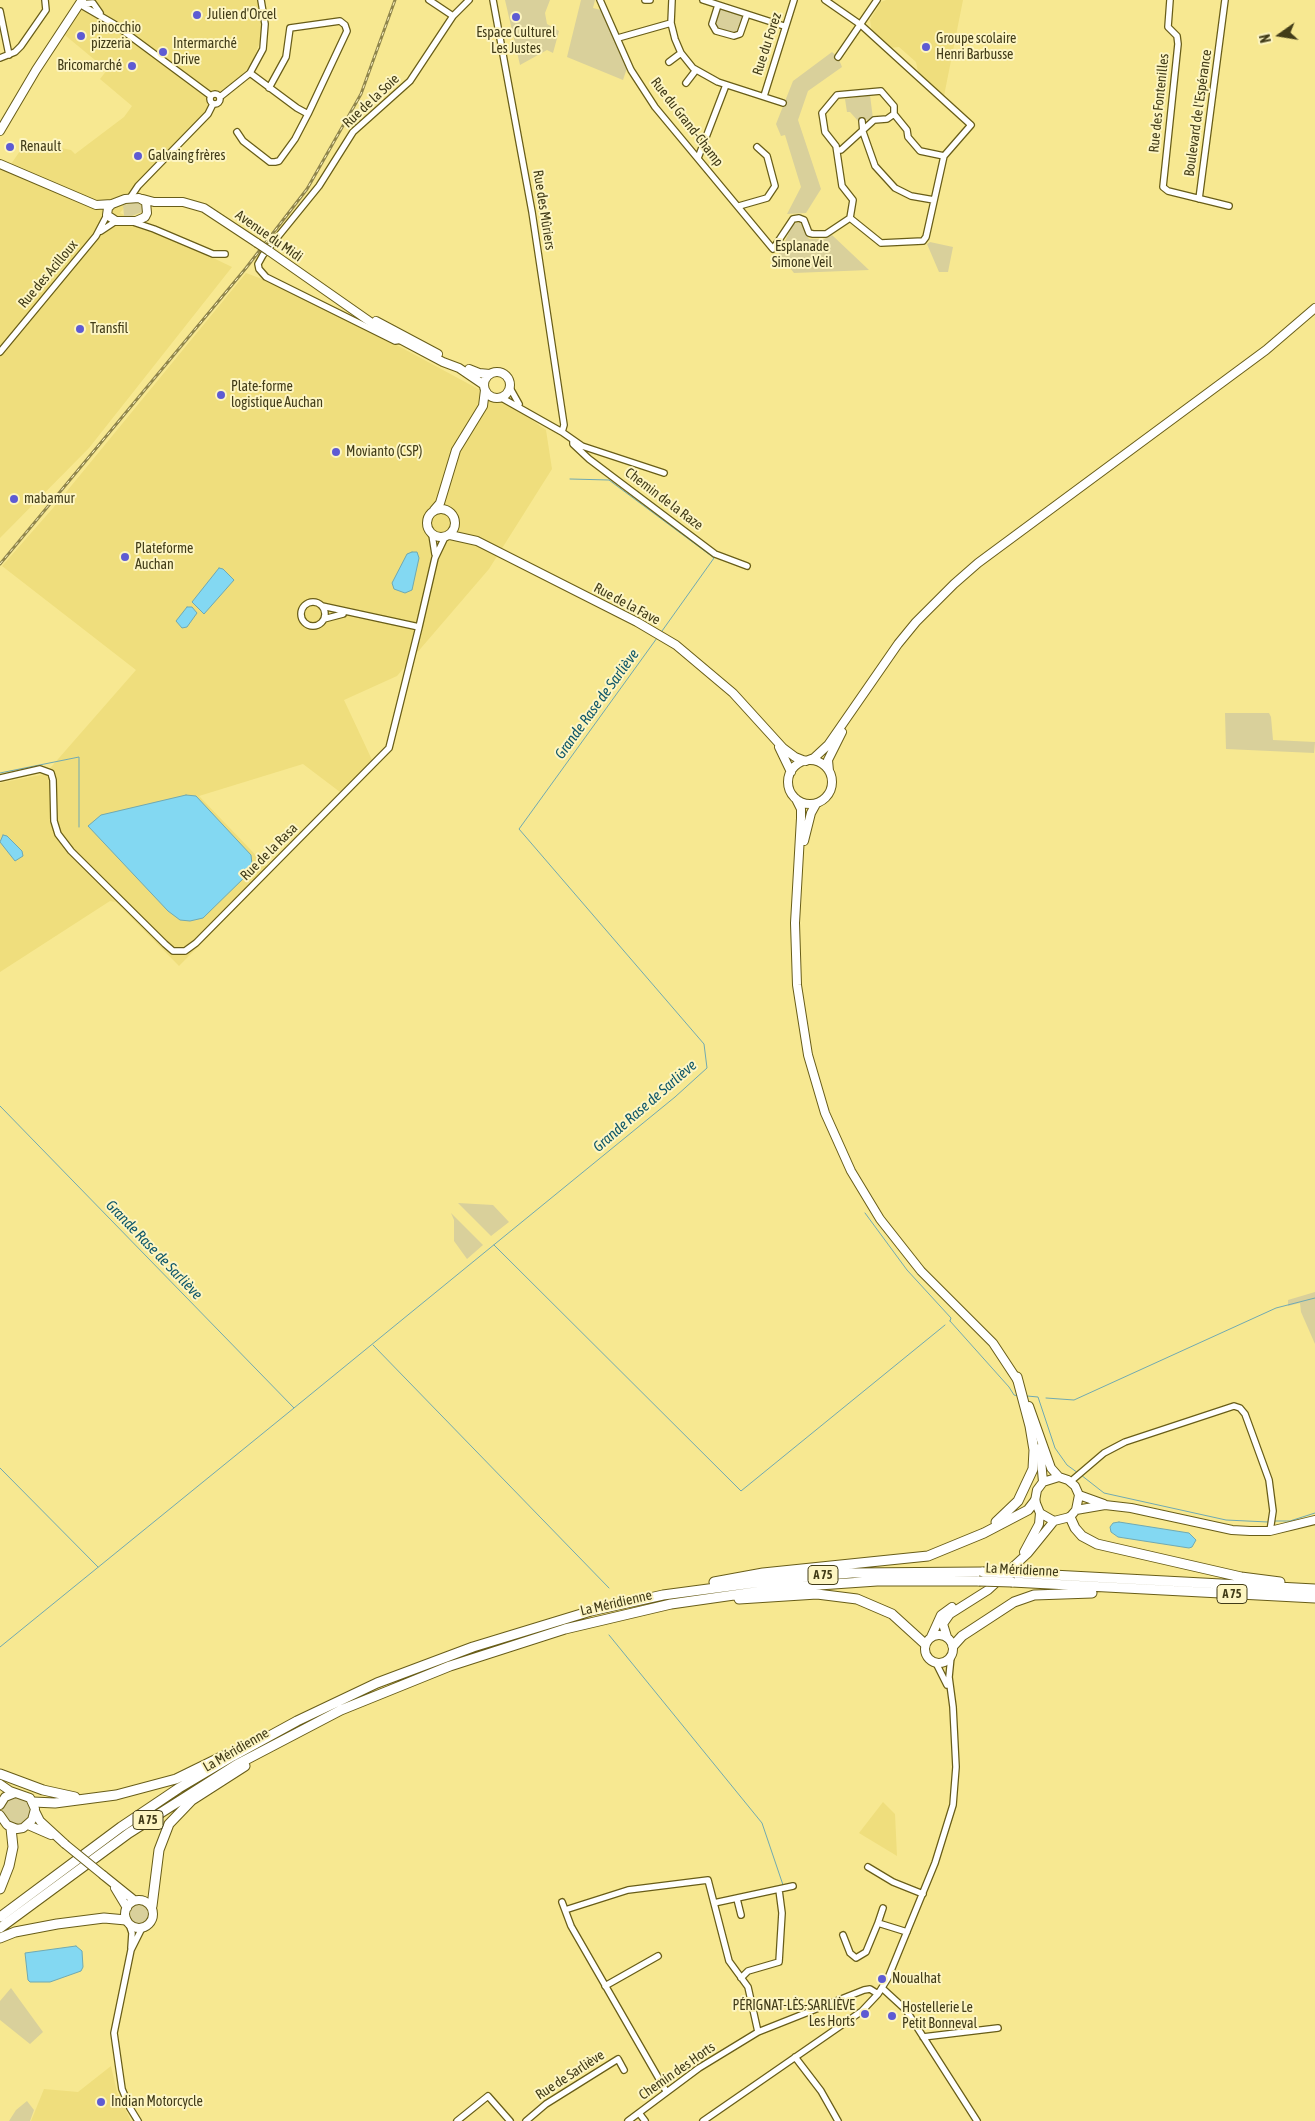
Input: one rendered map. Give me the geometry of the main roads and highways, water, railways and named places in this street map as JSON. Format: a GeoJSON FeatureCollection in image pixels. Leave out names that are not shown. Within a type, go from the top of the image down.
{"type":"FeatureCollection","features":[{"type":"Feature","properties":{"kind":"highway"},"geometry":{"type":"LineString","coordinates":[[946,1550],[979,1533],[1008,1513],[1026,1487],[1033,1469],[1034,1450],[1017,1378]]}},
{"type":"Feature","properties":{"kind":"highway"},"geometry":{"type":"LineString","coordinates":[[663,1595],[690,1586],[763,1573],[907,1560],[946,1550],[1028,1510],[1035,1500]]}},
{"type":"Feature","properties":{"kind":"highway"},"geometry":{"type":"LineString","coordinates":[[1073,1513],[1074,1528],[1082,1536],[1098,1544],[1241,1577],[1315,1585]]}},
{"type":"Feature","properties":{"kind":"highway","name":"La Méridienne"},"geometry":{"type":"LineString","coordinates":[[0,1917],[180,1788],[258,1742],[377,1683],[456,1653],[568,1617],[663,1595],[766,1581],[826,1575],[904,1572],[984,1572],[1014,1578],[1150,1590],[1315,1598]]}},
{"type":"Feature","properties":{"kind":"highway","name":"La Méridienne"},"geometry":{"type":"LineString","coordinates":[[0,1928],[159,1813],[236,1764],[377,1694],[494,1651],[584,1624],[671,1604],[790,1587],[877,1582],[979,1581],[1014,1578],[1315,1590]]}},
{"type":"Feature","properties":{"kind":"highway"},"geometry":{"type":"LineString","coordinates":[[953,1646],[962,1636],[1000,1609],[1034,1595],[1119,1593],[1150,1590]]}},
{"type":"Feature","properties":{"kind":"highway"},"geometry":{"type":"LineString","coordinates":[[671,1604],[703,1604],[788,1595],[830,1594],[858,1599],[879,1607],[928,1641]]}},
{"type":"Feature","properties":{"kind":"highway"},"geometry":{"type":"LineString","coordinates":[[152,1906],[162,1839],[175,1816],[192,1800],[307,1728]]}},
{"type":"Feature","properties":{"kind":"highway"},"geometry":{"type":"LineString","coordinates":[[34,1806],[116,1796],[176,1779],[258,1742]]}},
{"type":"Feature","properties":{"kind":"highway"},"geometry":{"type":"LineString","coordinates":[[0,1774],[67,1796],[116,1796]]}},
{"type":"Feature","properties":{"kind":"highway"},"geometry":{"type":"LineString","coordinates":[[0,1889],[9,1866],[12,1847],[11,1828]]}},
{"type":"Feature","properties":{"kind":"highway"},"geometry":{"type":"LineString","coordinates":[[0,1909],[18,1897],[37,1889]]}},
{"type":"Feature","properties":{"kind":"highway"},"geometry":{"type":"LineString","coordinates":[[0,1938],[15,1932],[49,1925],[104,1918],[128,1922]]}},
{"type":"Feature","properties":{"kind":"main road"},"geometry":{"type":"LineString","coordinates":[[0,131],[36,70],[85,2]]}},
{"type":"Feature","properties":{"kind":"main road"},"geometry":{"type":"LineString","coordinates":[[0,164],[96,205],[107,216],[116,221],[131,222],[146,214],[155,206],[169,202]]}},
{"type":"Feature","properties":{"kind":"main road","name":"Avenue du Midi"},"geometry":{"type":"LineString","coordinates":[[112,204],[130,198],[183,202],[204,208],[400,340],[459,368],[485,387]]}},
{"type":"Feature","properties":{"kind":"main road"},"geometry":{"type":"LineString","coordinates":[[144,199],[147,207],[146,214]]}},
{"type":"Feature","properties":{"kind":"main road"},"geometry":{"type":"LineString","coordinates":[[96,205],[112,204]]}},
{"type":"Feature","properties":{"kind":"main road"},"geometry":{"type":"LineString","coordinates":[[107,216],[108,208],[112,204]]}},
{"type":"Feature","properties":{"kind":"main road","name":"Avenue du Midi"},"geometry":{"type":"LineString","coordinates":[[350,307],[479,374],[490,374]]}},
{"type":"Feature","properties":{"kind":"main road"},"geometry":{"type":"LineString","coordinates":[[1315,308],[1266,350],[986,557],[954,584],[916,622],[898,644],[828,745],[814,758],[799,763],[791,772],[789,786],[800,808],[801,818],[795,955],[801,1019],[815,1082],[837,1143],[866,1198],[900,1247],[937,1288],[993,1343],[1017,1378],[1051,1468],[1059,1477],[1070,1482],[1079,1495],[1105,1505],[1131,1508],[1232,1530],[1315,1520]]}},
{"type":"Feature","properties":{"kind":"main road"},"geometry":{"type":"LineString","coordinates":[[446,481],[446,503],[448,510],[454,516],[456,524],[448,536],[432,535],[427,523],[430,514],[440,503],[446,481],[456,450],[486,398],[485,387],[490,374],[497,372],[505,374],[509,380],[510,388],[473,422]]}},
{"type":"Feature","properties":{"kind":"main road"},"geometry":{"type":"LineString","coordinates":[[485,387],[490,396],[499,397]]}},
{"type":"Feature","properties":{"kind":"main road"},"geometry":{"type":"LineString","coordinates":[[434,510],[448,510]]}},
{"type":"Feature","properties":{"kind":"main road","name":"Rue de la Fave"},"geometry":{"type":"LineString","coordinates":[[456,524],[477,542],[653,631],[703,666],[750,710],[783,748],[795,757],[806,761]]}},
{"type":"Feature","properties":{"kind":"main road","name":"Rue de la Fave"},"geometry":{"type":"LineString","coordinates":[[448,536],[477,542]]}},
{"type":"Feature","properties":{"kind":"main road","name":"Rue de la Fave"},"geometry":{"type":"LineString","coordinates":[[750,710],[781,750],[791,772]]}},
{"type":"Feature","properties":{"kind":"main road"},"geometry":{"type":"LineString","coordinates":[[799,873],[810,813],[816,804],[827,796],[831,790],[832,784],[828,760],[850,714]]}},
{"type":"Feature","properties":{"kind":"main road"},"geometry":{"type":"LineString","coordinates":[[806,761],[819,762],[829,771]]}},
{"type":"Feature","properties":{"kind":"main road"},"geometry":{"type":"LineString","coordinates":[[796,799],[809,804],[816,804]]}},
{"type":"Feature","properties":{"kind":"main road"},"geometry":{"type":"LineString","coordinates":[[1039,1437],[1043,1482]]}},
{"type":"Feature","properties":{"kind":"main road"},"geometry":{"type":"LineString","coordinates":[[1059,1477],[1043,1482],[1037,1490],[1035,1500],[1040,1513],[1039,1524],[1022,1554],[986,1589],[946,1610],[941,1615],[928,1641],[926,1657],[936,1663],[942,1663],[951,1657],[953,1646],[946,1637],[943,1628],[945,1620],[988,1590],[1028,1553],[1054,1521],[1073,1513],[1105,1505]]}},
{"type":"Feature","properties":{"kind":"main road"},"geometry":{"type":"LineString","coordinates":[[1073,1513],[1079,1495]]}},
{"type":"Feature","properties":{"kind":"main road"},"geometry":{"type":"LineString","coordinates":[[1040,1513],[1054,1521]]}},
{"type":"Feature","properties":{"kind":"main road"},"geometry":{"type":"LineString","coordinates":[[928,1641],[939,1635],[946,1637]]}},
{"type":"Feature","properties":{"kind":"main road"},"geometry":{"type":"LineString","coordinates":[[0,1784],[15,1793],[26,1795],[34,1806],[40,1821],[112,1884],[134,1900],[144,1900],[152,1906],[153,1920],[142,1928],[128,1922],[127,1908],[112,1884]]}},
{"type":"Feature","properties":{"kind":"main road"},"geometry":{"type":"LineString","coordinates":[[1,1800],[15,1793]]}},
{"type":"Feature","properties":{"kind":"main road"},"geometry":{"type":"LineString","coordinates":[[28,1825],[34,1815],[34,1806]]}},
{"type":"Feature","properties":{"kind":"main road"},"geometry":{"type":"LineString","coordinates":[[0,1815],[3,1821],[11,1828],[28,1825],[65,1844]]}},
{"type":"Feature","properties":{"kind":"main road"},"geometry":{"type":"LineString","coordinates":[[127,1908],[134,1900]]}},
{"type":"Feature","properties":{"kind":"water"},"geometry":{"type":"Polygon","coordinates":[[[417,552],[419,558],[412,590],[405,593],[394,589],[392,583],[407,554],[417,552]]]}},
{"type":"Feature","properties":{"kind":"water"},"geometry":{"type":"Polygon","coordinates":[[[219,568],[223,569],[234,580],[204,614],[192,602],[219,568]]]}},
{"type":"Feature","properties":{"kind":"water"},"geometry":{"type":"Polygon","coordinates":[[[187,607],[192,607],[197,613],[187,627],[182,628],[176,621],[187,607]]]}},
{"type":"Feature","properties":{"kind":"water"},"geometry":{"type":"Polygon","coordinates":[[[186,795],[196,796],[251,855],[252,864],[249,873],[203,918],[190,921],[180,920],[168,911],[88,826],[101,815],[186,795]]]}},
{"type":"Feature","properties":{"kind":"water"},"geometry":{"type":"Polygon","coordinates":[[[3,835],[7,836],[22,851],[23,856],[15,861],[0,842],[3,835]]]}},
{"type":"Feature","properties":{"kind":"water"},"geometry":{"type":"Polygon","coordinates":[[[1119,1522],[1189,1533],[1196,1540],[1192,1547],[1189,1548],[1118,1537],[1111,1532],[1110,1527],[1113,1523],[1119,1522]]]}},
{"type":"Feature","properties":{"kind":"water"},"geometry":{"type":"Polygon","coordinates":[[[76,1946],[82,1951],[83,1967],[81,1971],[50,1982],[30,1982],[28,1980],[25,1953],[76,1946]]]}},
{"type":"Feature","properties":{"kind":"waterway","name":"Grande Rase de Sarliève"},"geometry":{"type":"LineString","coordinates":[[570,479],[609,480],[714,558],[662,631]]}},
{"type":"Feature","properties":{"kind":"waterway","name":"Grande Rase de Sarliève"},"geometry":{"type":"LineString","coordinates":[[294,1408],[675,1097],[707,1068],[704,1044],[519,829],[657,638]]}},
{"type":"Feature","properties":{"kind":"waterway"},"geometry":{"type":"LineString","coordinates":[[0,773],[79,757],[79,827]]}},
{"type":"Feature","properties":{"kind":"waterway","name":"Grande Rase de Sarliève"},"geometry":{"type":"LineString","coordinates":[[0,1106],[294,1408],[0,1647]]}},
{"type":"Feature","properties":{"kind":"waterway"},"geometry":{"type":"LineString","coordinates":[[865,1213],[907,1270],[951,1318],[950,1321]]}},
{"type":"Feature","properties":{"kind":"waterway"},"geometry":{"type":"LineString","coordinates":[[494,1245],[741,1491],[945,1325]]}},
{"type":"Feature","properties":{"kind":"waterway"},"geometry":{"type":"LineString","coordinates":[[1046,1398],[1074,1400],[1276,1308],[1315,1298]]}},
{"type":"Feature","properties":{"kind":"waterway"},"geometry":{"type":"LineString","coordinates":[[950,1321],[1014,1395],[1018,1396]]}},
{"type":"Feature","properties":{"kind":"waterway"},"geometry":{"type":"LineString","coordinates":[[373,1345],[609,1588]]}},
{"type":"Feature","properties":{"kind":"waterway"},"geometry":{"type":"LineString","coordinates":[[1027,1396],[1038,1397],[1055,1448],[1067,1465],[1078,1473]]}},
{"type":"Feature","properties":{"kind":"waterway"},"geometry":{"type":"LineString","coordinates":[[0,1468],[98,1567]]}},
{"type":"Feature","properties":{"kind":"waterway"},"geometry":{"type":"LineString","coordinates":[[1081,1475],[1104,1493],[1226,1520],[1268,1522]]}},
{"type":"Feature","properties":{"kind":"waterway"},"geometry":{"type":"LineString","coordinates":[[1275,1521],[1290,1521],[1315,1513]]}},
{"type":"Feature","properties":{"kind":"waterway"},"geometry":{"type":"LineString","coordinates":[[609,1635],[762,1823],[783,1885]]}},
{"type":"Feature","properties":{"kind":"railway"},"geometry":{"type":"LineString","coordinates":[[0,564],[246,268],[307,189],[361,94],[395,0]]}},
{"type":"Feature","properties":{"kind":"place","name":"Julien d'Orcel"},"geometry":{"type":"Point","coordinates":[197,15]}},
{"type":"Feature","properties":{"kind":"place","name":"Espace Culturel Les Justes"},"geometry":{"type":"Point","coordinates":[516,17]}},
{"type":"Feature","properties":{"kind":"place","name":"pinocchio pizzeria"},"geometry":{"type":"Point","coordinates":[81,36]}},
{"type":"Feature","properties":{"kind":"place","name":"Groupe scolaire Henri Barbusse"},"geometry":{"type":"Point","coordinates":[926,47]}},
{"type":"Feature","properties":{"kind":"place","name":"Intermarché Drive"},"geometry":{"type":"Point","coordinates":[163,52]}},
{"type":"Feature","properties":{"kind":"place","name":"Bricomarché"},"geometry":{"type":"Point","coordinates":[132,66]}},
{"type":"Feature","properties":{"kind":"place","name":"Renault"},"geometry":{"type":"Point","coordinates":[10,147]}},
{"type":"Feature","properties":{"kind":"place","name":"Galvaing frères"},"geometry":{"type":"Point","coordinates":[138,156]}},
{"type":"Feature","properties":{"kind":"place","name":"Transfil"},"geometry":{"type":"Point","coordinates":[80,329]}},
{"type":"Feature","properties":{"kind":"place","name":"Plate-forme logistique Auchan"},"geometry":{"type":"Point","coordinates":[221,395]}},
{"type":"Feature","properties":{"kind":"place","name":"Movianto (CSP)"},"geometry":{"type":"Point","coordinates":[336,452]}},
{"type":"Feature","properties":{"kind":"place","name":"mabamur"},"geometry":{"type":"Point","coordinates":[14,499]}},
{"type":"Feature","properties":{"kind":"place","name":"Plateforme Auchan"},"geometry":{"type":"Point","coordinates":[125,557]}},
{"type":"Feature","properties":{"kind":"place","name":"Noualhat"},"geometry":{"type":"Point","coordinates":[882,1979]}},
{"type":"Feature","properties":{"kind":"place","name":"PÉRIGNAT-LÈS-SARLIÈVE Les Horts"},"geometry":{"type":"Point","coordinates":[865,2014]}},
{"type":"Feature","properties":{"kind":"place","name":"Hostellerie Le Petit Bonneval"},"geometry":{"type":"Point","coordinates":[892,2016]}},
{"type":"Feature","properties":{"kind":"place","name":"Indian Motorcycle"},"geometry":{"type":"Point","coordinates":[101,2102]}},
{"type":"Feature","properties":{"kind":"park label","name":"Esplanade Simone Veil"},"geometry":{"type":"Point","coordinates":[802,256]}}]}
